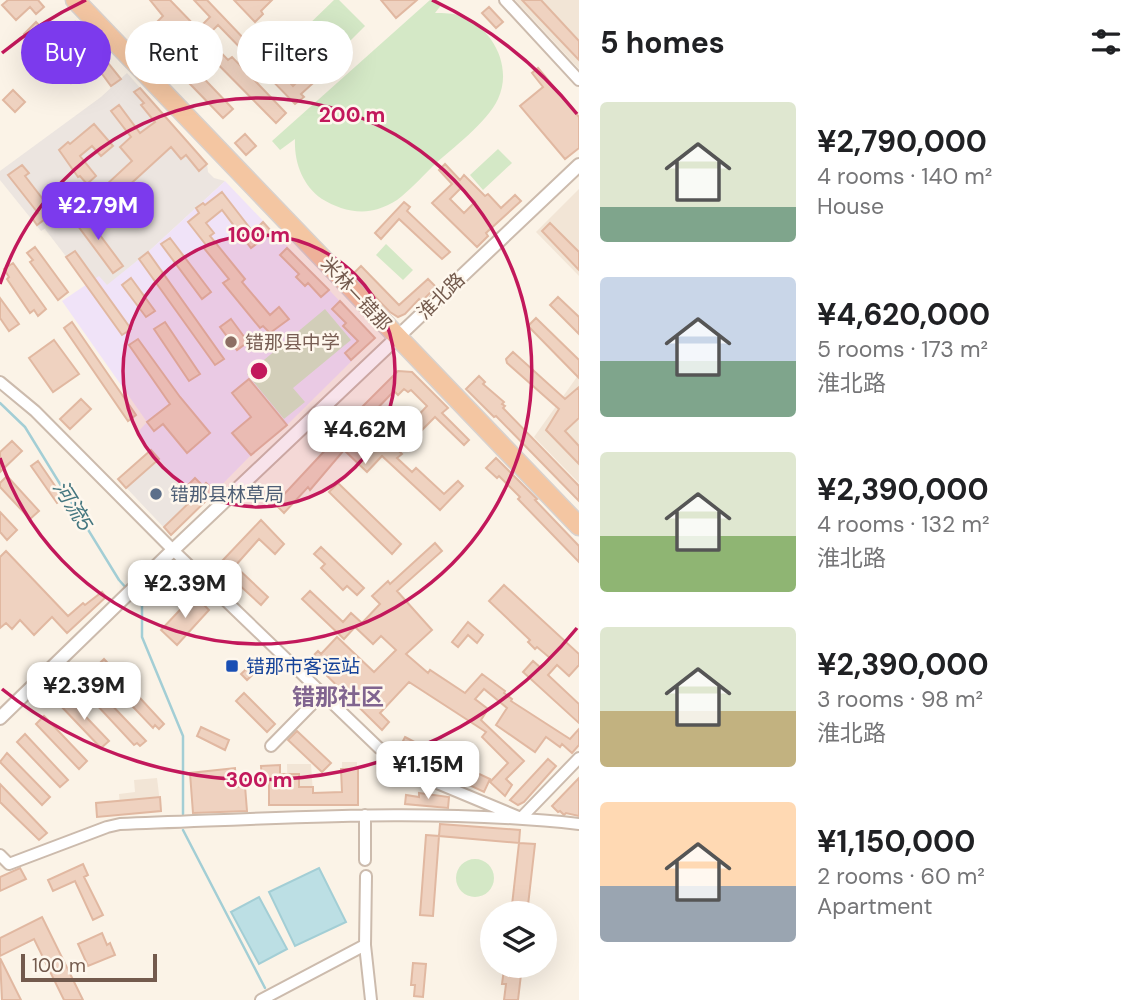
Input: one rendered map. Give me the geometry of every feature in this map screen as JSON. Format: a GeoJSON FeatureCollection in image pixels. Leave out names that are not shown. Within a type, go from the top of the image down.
{"type":"FeatureCollection","features":[{"type":"Feature","properties":{"kind":"highway","name":"米林—错那"},"geometry":{"type":"LineString","coordinates":[[75,0],[579,526]]}},
{"type":"Feature","properties":{"kind":"street"},"geometry":{"type":"LineString","coordinates":[[505,0],[579,80]]}},
{"type":"Feature","properties":{"kind":"street","name":"淮北路"},"geometry":{"type":"LineString","coordinates":[[0,718],[579,165]]}},
{"type":"Feature","properties":{"kind":"street"},"geometry":{"type":"LineString","coordinates":[[0,382],[35,411],[173,550],[379,748],[425,778],[521,818]]}},
{"type":"Feature","properties":{"kind":"street"},"geometry":{"type":"LineString","coordinates":[[271,746],[323,693]]}},
{"type":"Feature","properties":{"kind":"street"},"geometry":{"type":"LineString","coordinates":[[521,818],[579,758]]}},
{"type":"Feature","properties":{"kind":"street"},"geometry":{"type":"LineString","coordinates":[[365,815],[365,860]]}},
{"type":"Feature","properties":{"kind":"street"},"geometry":{"type":"LineString","coordinates":[[0,855],[9,864],[120,824],[365,815],[521,818],[579,824]]}},
{"type":"Feature","properties":{"kind":"street"},"geometry":{"type":"LineString","coordinates":[[366,876],[365,945],[371,1000]]}},
{"type":"Feature","properties":{"kind":"street"},"geometry":{"type":"LineString","coordinates":[[261,1000],[365,945]]}},
{"type":"Feature","properties":{"kind":"shaded area"},"geometry":{"type":"Polygon","coordinates":[[[515,0],[579,0],[579,69],[515,0]]]}},
{"type":"Feature","properties":{"kind":"shaded area"},"geometry":{"type":"Polygon","coordinates":[[[125,75],[125,84],[137,84],[207,164],[208,172],[214,178],[225,181],[107,286],[87,284],[46,228],[41,231],[0,180],[0,171],[101,97],[125,75]]]}},
{"type":"Feature","properties":{"kind":"shaded area","name":"错那县中学"},"geometry":{"type":"Polygon","coordinates":[[[225,181],[375,338],[200,507],[137,433],[147,422],[62,301],[99,276],[107,285],[148,252],[225,181]]]}},
{"type":"Feature","properties":{"kind":"shaded area"},"geometry":{"type":"Polygon","coordinates":[[[579,189],[579,276],[536,232],[579,189]]]}},
{"type":"Feature","properties":{"kind":"shaded area"},"geometry":{"type":"Polygon","coordinates":[[[579,374],[579,483],[534,437],[579,374]]]}},
{"type":"Feature","properties":{"kind":"shaded area"},"geometry":{"type":"Polygon","coordinates":[[[151,450],[200,507],[171,535],[118,479],[151,450]]]}},
{"type":"Feature","properties":{"kind":"shaded area"},"geometry":{"type":"Polygon","coordinates":[[[342,762],[357,762],[358,805],[288,806],[287,764],[311,764],[313,793],[341,792],[342,762]]]}},
{"type":"Feature","properties":{"kind":"shaded area"},"geometry":{"type":"Polygon","coordinates":[[[157,778],[161,811],[121,815],[119,794],[135,792],[134,780],[157,778]]]}},
{"type":"Feature","properties":{"kind":"green space"},"geometry":{"type":"Polygon","coordinates":[[[334,0],[339,0],[365,26],[353,38],[353,21],[312,21],[334,0]]]}},
{"type":"Feature","properties":{"kind":"green space"},"geometry":{"type":"Polygon","coordinates":[[[430,0],[437,0],[442,4],[435,13],[461,16],[491,39],[501,62],[502,87],[493,108],[478,126],[406,193],[378,209],[349,210],[328,203],[309,187],[298,164],[295,139],[280,150],[272,141],[336,84],[353,84],[353,69],[430,0]]]}},
{"type":"Feature","properties":{"kind":"green space"},"geometry":{"type":"Polygon","coordinates":[[[498,149],[512,163],[483,190],[470,175],[498,149]]]}},
{"type":"Feature","properties":{"kind":"green space"},"geometry":{"type":"Polygon","coordinates":[[[386,244],[413,270],[403,280],[376,255],[386,244]]]}},
{"type":"Feature","properties":{"kind":"green space"},"geometry":{"type":"Polygon","coordinates":[[[325,309],[351,340],[293,388],[305,402],[284,419],[247,374],[325,309]]]}},
{"type":"Feature","properties":{"kind":"green space"},"geometry":{"type":"Polygon","coordinates":[[[475,859],[488,865],[494,878],[488,891],[475,897],[462,891],[456,878],[462,865],[475,859]]]}},
{"type":"Feature","properties":{"kind":"water"},"geometry":{"type":"Polygon","coordinates":[[[319,868],[346,922],[295,946],[269,892],[319,868]]]}},
{"type":"Feature","properties":{"kind":"water"},"geometry":{"type":"Polygon","coordinates":[[[259,897],[287,949],[259,964],[231,912],[259,897]]]}},
{"type":"Feature","properties":{"kind":"building"},"geometry":{"type":"Polygon","coordinates":[[[8,0],[38,0],[44,7],[36,14],[30,7],[16,20],[2,5],[8,0]]]}},
{"type":"Feature","properties":{"kind":"building"},"geometry":{"type":"Polygon","coordinates":[[[150,0],[170,0],[190,21],[158,21],[163,16],[150,0]]]}},
{"type":"Feature","properties":{"kind":"building"},"geometry":{"type":"Polygon","coordinates":[[[194,0],[207,0],[237,31],[237,44],[223,30],[223,21],[206,21],[210,17],[194,0]]]}},
{"type":"Feature","properties":{"kind":"building"},"geometry":{"type":"Polygon","coordinates":[[[234,0],[272,0],[261,11],[263,14],[254,21],[234,0]]]}},
{"type":"Feature","properties":{"kind":"building"},"geometry":{"type":"Polygon","coordinates":[[[381,0],[417,0],[396,18],[381,0]]]}},
{"type":"Feature","properties":{"kind":"building"},"geometry":{"type":"Polygon","coordinates":[[[522,0],[541,0],[579,41],[579,60],[522,0]]]}},
{"type":"Feature","properties":{"kind":"building"},"geometry":{"type":"Polygon","coordinates":[[[489,7],[503,22],[496,28],[482,13],[489,7]]]}},
{"type":"Feature","properties":{"kind":"building"},"geometry":{"type":"Polygon","coordinates":[[[223,55],[228,60],[232,57],[237,62],[237,84],[223,69],[223,55]]]}},
{"type":"Feature","properties":{"kind":"building"},"geometry":{"type":"Polygon","coordinates":[[[111,67],[121,79],[111,86],[110,84],[111,67]]]}},
{"type":"Feature","properties":{"kind":"building"},"geometry":{"type":"Polygon","coordinates":[[[538,68],[579,117],[579,148],[565,159],[520,106],[543,87],[532,73],[538,68]]]}},
{"type":"Feature","properties":{"kind":"building"},"geometry":{"type":"Polygon","coordinates":[[[190,84],[209,84],[233,109],[223,118],[190,84]]]}},
{"type":"Feature","properties":{"kind":"building"},"geometry":{"type":"Polygon","coordinates":[[[237,84],[258,84],[286,113],[276,123],[237,84]]]}},
{"type":"Feature","properties":{"kind":"building"},"geometry":{"type":"Polygon","coordinates":[[[276,84],[312,84],[301,94],[304,97],[295,104],[276,84]]]}},
{"type":"Feature","properties":{"kind":"building"},"geometry":{"type":"Polygon","coordinates":[[[140,88],[207,164],[199,171],[186,155],[181,159],[171,147],[102,210],[91,199],[132,161],[120,147],[131,137],[111,111],[119,105],[140,133],[155,122],[134,92],[140,88]]]}},
{"type":"Feature","properties":{"kind":"building"},"geometry":{"type":"Polygon","coordinates":[[[13,90],[25,102],[15,112],[3,100],[13,90]]]}},
{"type":"Feature","properties":{"kind":"building"},"geometry":{"type":"Polygon","coordinates":[[[94,124],[113,146],[101,156],[92,146],[80,156],[96,176],[87,184],[78,177],[59,150],[94,124]]]}},
{"type":"Feature","properties":{"kind":"building"},"geometry":{"type":"Polygon","coordinates":[[[245,134],[256,146],[246,155],[235,143],[245,134]]]}},
{"type":"Feature","properties":{"kind":"building"},"geometry":{"type":"Polygon","coordinates":[[[445,164],[460,180],[464,175],[501,208],[515,195],[521,201],[486,233],[488,236],[477,247],[432,203],[452,184],[439,170],[445,164]],[[461,188],[450,199],[464,213],[475,202],[461,188]]]}},
{"type":"Feature","properties":{"kind":"building"},"geometry":{"type":"Polygon","coordinates":[[[22,165],[29,173],[25,176],[45,202],[42,204],[53,219],[47,224],[44,220],[37,225],[32,218],[38,213],[8,175],[22,165]]]}},
{"type":"Feature","properties":{"kind":"building"},"geometry":{"type":"Polygon","coordinates":[[[222,192],[253,232],[263,222],[272,232],[251,248],[222,210],[206,223],[214,233],[210,236],[245,279],[242,282],[270,315],[279,307],[289,319],[270,333],[263,326],[260,328],[223,283],[229,279],[203,247],[206,245],[188,222],[199,213],[196,208],[203,203],[205,205],[222,192]]]}},
{"type":"Feature","properties":{"kind":"building"},"geometry":{"type":"Polygon","coordinates":[[[404,202],[410,207],[407,211],[450,252],[442,259],[399,219],[381,239],[375,233],[404,202]]]}},
{"type":"Feature","properties":{"kind":"building"},"geometry":{"type":"Polygon","coordinates":[[[82,211],[123,266],[113,273],[72,218],[82,211]]]}},
{"type":"Feature","properties":{"kind":"building"},"geometry":{"type":"Polygon","coordinates":[[[550,223],[579,252],[579,270],[542,231],[550,223]]]}},
{"type":"Feature","properties":{"kind":"building"},"geometry":{"type":"Polygon","coordinates":[[[170,238],[211,292],[202,299],[161,244],[170,238]]]}},
{"type":"Feature","properties":{"kind":"building"},"geometry":{"type":"Polygon","coordinates":[[[35,247],[68,292],[58,300],[30,262],[33,260],[27,253],[35,247]]]}},
{"type":"Feature","properties":{"kind":"building"},"geometry":{"type":"Polygon","coordinates":[[[287,248],[329,290],[321,297],[308,283],[305,286],[296,277],[299,274],[280,255],[287,248]]]}},
{"type":"Feature","properties":{"kind":"building"},"geometry":{"type":"Polygon","coordinates":[[[75,251],[131,329],[122,335],[66,257],[75,251]]]}},
{"type":"Feature","properties":{"kind":"building"},"geometry":{"type":"Polygon","coordinates":[[[148,252],[224,359],[215,365],[139,259],[148,252]]]}},
{"type":"Feature","properties":{"kind":"building"},"geometry":{"type":"Polygon","coordinates":[[[13,263],[46,309],[38,316],[34,310],[30,313],[7,279],[9,277],[4,269],[13,263]]]}},
{"type":"Feature","properties":{"kind":"building"},"geometry":{"type":"Polygon","coordinates":[[[361,266],[399,305],[428,279],[436,287],[421,302],[419,299],[405,314],[398,317],[353,274],[361,266]]]}},
{"type":"Feature","properties":{"kind":"building"},"geometry":{"type":"Polygon","coordinates":[[[131,278],[155,311],[146,317],[122,285],[131,278]]]}},
{"type":"Feature","properties":{"kind":"building"},"geometry":{"type":"Polygon","coordinates":[[[558,297],[579,317],[579,334],[550,305],[558,297]]]}},
{"type":"Feature","properties":{"kind":"building"},"geometry":{"type":"Polygon","coordinates":[[[0,298],[19,324],[9,331],[0,318],[0,298]]]}},
{"type":"Feature","properties":{"kind":"building"},"geometry":{"type":"Polygon","coordinates":[[[340,301],[375,338],[351,360],[345,353],[358,341],[343,326],[346,323],[332,309],[340,301]]]}},
{"type":"Feature","properties":{"kind":"building"},"geometry":{"type":"Polygon","coordinates":[[[536,318],[579,360],[579,378],[528,326],[536,318]]]}},
{"type":"Feature","properties":{"kind":"building"},"geometry":{"type":"Polygon","coordinates":[[[231,319],[248,342],[237,350],[220,327],[231,319]]]}},
{"type":"Feature","properties":{"kind":"building"},"geometry":{"type":"Polygon","coordinates":[[[72,322],[136,415],[128,421],[64,328],[72,322]]]}},
{"type":"Feature","properties":{"kind":"building"},"geometry":{"type":"Polygon","coordinates":[[[165,322],[200,374],[189,381],[154,329],[165,322]]]}},
{"type":"Feature","properties":{"kind":"building"},"geometry":{"type":"Polygon","coordinates":[[[138,339],[210,433],[187,453],[163,424],[154,431],[147,422],[170,404],[129,345],[138,339]]]}},
{"type":"Feature","properties":{"kind":"building"},"geometry":{"type":"Polygon","coordinates":[[[54,340],[79,374],[53,392],[29,358],[54,340]]]}},
{"type":"Feature","properties":{"kind":"building"},"geometry":{"type":"Polygon","coordinates":[[[513,352],[565,399],[579,387],[579,418],[565,431],[579,446],[579,464],[546,430],[559,409],[507,363],[506,359],[513,352]]]}},
{"type":"Feature","properties":{"kind":"building"},"geometry":{"type":"Polygon","coordinates":[[[398,371],[412,372],[448,408],[442,413],[469,440],[464,445],[435,417],[419,433],[410,424],[427,406],[411,390],[408,392],[404,389],[398,395],[394,391],[370,416],[361,408],[398,371]]]}},
{"type":"Feature","properties":{"kind":"building"},"geometry":{"type":"Polygon","coordinates":[[[479,376],[485,382],[483,384],[504,402],[503,408],[579,486],[579,501],[466,389],[479,376]]]}},
{"type":"Feature","properties":{"kind":"building"},"geometry":{"type":"Polygon","coordinates":[[[249,379],[287,425],[251,455],[232,433],[251,417],[232,393],[249,379]]]}},
{"type":"Feature","properties":{"kind":"building"},"geometry":{"type":"Polygon","coordinates":[[[81,399],[91,409],[70,429],[60,419],[81,399]]]}},
{"type":"Feature","properties":{"kind":"building"},"geometry":{"type":"Polygon","coordinates":[[[367,421],[402,454],[397,458],[412,472],[416,468],[444,494],[458,481],[463,486],[440,510],[382,456],[367,472],[344,450],[310,490],[308,487],[284,513],[275,504],[345,429],[353,436],[367,421]]]}},
{"type":"Feature","properties":{"kind":"building"},"geometry":{"type":"Polygon","coordinates":[[[12,441],[22,451],[0,472],[0,452],[12,441]]]}},
{"type":"Feature","properties":{"kind":"building"},"geometry":{"type":"Polygon","coordinates":[[[151,450],[159,459],[126,488],[118,479],[151,450]]]}},
{"type":"Feature","properties":{"kind":"building"},"geometry":{"type":"Polygon","coordinates":[[[496,458],[579,546],[579,562],[518,499],[520,497],[499,476],[497,478],[486,468],[496,458]]]}},
{"type":"Feature","properties":{"kind":"building"},"geometry":{"type":"Polygon","coordinates":[[[38,461],[64,499],[57,503],[31,466],[38,461]]]}},
{"type":"Feature","properties":{"kind":"building"},"geometry":{"type":"Polygon","coordinates":[[[7,476],[39,511],[30,519],[0,487],[0,483],[7,476]]]}},
{"type":"Feature","properties":{"kind":"building"},"geometry":{"type":"Polygon","coordinates":[[[195,478],[203,486],[206,483],[215,492],[171,535],[164,527],[196,496],[187,486],[195,478]]]}},
{"type":"Feature","properties":{"kind":"building"},"geometry":{"type":"Polygon","coordinates":[[[338,483],[401,544],[392,554],[329,492],[338,483]]]}},
{"type":"Feature","properties":{"kind":"building"},"geometry":{"type":"Polygon","coordinates":[[[0,512],[17,530],[7,540],[0,532],[0,512]]]}},
{"type":"Feature","properties":{"kind":"building"},"geometry":{"type":"Polygon","coordinates":[[[261,520],[284,544],[275,554],[259,539],[235,566],[268,597],[261,605],[225,572],[222,561],[261,520]]]}},
{"type":"Feature","properties":{"kind":"building"},"geometry":{"type":"Polygon","coordinates":[[[435,543],[442,551],[397,591],[432,630],[406,654],[428,673],[430,670],[465,693],[482,674],[505,691],[511,701],[570,739],[579,729],[579,745],[572,753],[562,744],[560,747],[546,737],[535,752],[496,725],[507,708],[484,689],[475,699],[488,709],[481,720],[524,761],[506,779],[512,785],[505,796],[490,782],[508,763],[482,737],[486,732],[409,682],[380,713],[389,722],[382,730],[310,659],[318,651],[321,654],[337,637],[374,672],[396,650],[381,636],[373,644],[355,627],[344,639],[302,599],[310,591],[343,622],[351,613],[362,623],[380,604],[372,596],[388,581],[390,584],[435,543]]]}},
{"type":"Feature","properties":{"kind":"building"},"geometry":{"type":"Polygon","coordinates":[[[321,547],[364,588],[357,595],[347,586],[343,590],[321,568],[325,564],[314,554],[321,547]]]}},
{"type":"Feature","properties":{"kind":"building"},"geometry":{"type":"Polygon","coordinates":[[[6,551],[68,616],[102,592],[106,597],[67,633],[52,617],[34,635],[20,620],[12,629],[6,623],[0,628],[0,557],[6,551]]]}},
{"type":"Feature","properties":{"kind":"building"},"geometry":{"type":"Polygon","coordinates":[[[504,585],[579,654],[579,665],[569,676],[557,665],[548,675],[579,704],[579,723],[523,672],[533,661],[541,668],[550,658],[537,647],[535,649],[528,642],[530,640],[489,601],[504,585]]]}},
{"type":"Feature","properties":{"kind":"building"},"geometry":{"type":"Polygon","coordinates":[[[194,595],[209,610],[177,645],[161,630],[194,595]]]}},
{"type":"Feature","properties":{"kind":"building"},"geometry":{"type":"Polygon","coordinates":[[[468,622],[483,635],[477,643],[468,635],[458,647],[452,642],[468,622]]]}},
{"type":"Feature","properties":{"kind":"building"},"geometry":{"type":"Polygon","coordinates":[[[104,659],[164,724],[159,729],[155,725],[153,728],[98,670],[98,665],[104,659]]]}},
{"type":"Feature","properties":{"kind":"building"},"geometry":{"type":"Polygon","coordinates":[[[257,659],[263,665],[247,680],[241,674],[257,659]]]}},
{"type":"Feature","properties":{"kind":"building"},"geometry":{"type":"Polygon","coordinates":[[[85,677],[146,741],[140,746],[137,743],[134,745],[80,687],[82,685],[79,682],[85,677]]]}},
{"type":"Feature","properties":{"kind":"building"},"geometry":{"type":"Polygon","coordinates":[[[244,693],[275,724],[267,732],[236,701],[244,693]]]}},
{"type":"Feature","properties":{"kind":"building"},"geometry":{"type":"Polygon","coordinates":[[[66,696],[109,741],[101,748],[58,703],[66,696]]]}},
{"type":"Feature","properties":{"kind":"building"},"geometry":{"type":"Polygon","coordinates":[[[44,716],[87,761],[79,769],[36,724],[44,716]]]}},
{"type":"Feature","properties":{"kind":"building"},"geometry":{"type":"Polygon","coordinates":[[[201,727],[229,740],[225,750],[197,736],[201,727]]]}},
{"type":"Feature","properties":{"kind":"building"},"geometry":{"type":"Polygon","coordinates":[[[297,731],[331,763],[322,772],[288,740],[297,731]]]}},
{"type":"Feature","properties":{"kind":"building"},"geometry":{"type":"Polygon","coordinates":[[[25,734],[68,780],[60,787],[17,742],[25,734]]]}},
{"type":"Feature","properties":{"kind":"building"},"geometry":{"type":"Polygon","coordinates":[[[405,737],[490,779],[484,792],[431,767],[400,747],[405,737]]]}},
{"type":"Feature","properties":{"kind":"building"},"geometry":{"type":"Polygon","coordinates":[[[7,753],[50,797],[42,805],[0,762],[7,753]]]}},
{"type":"Feature","properties":{"kind":"building"},"geometry":{"type":"Polygon","coordinates":[[[548,759],[556,766],[524,802],[518,805],[510,800],[548,759]]]}},
{"type":"Feature","properties":{"kind":"building"},"geometry":{"type":"Polygon","coordinates":[[[280,765],[280,774],[299,774],[299,787],[313,787],[313,793],[342,792],[341,769],[358,769],[358,805],[269,805],[269,781],[262,781],[261,766],[280,765]]]}},
{"type":"Feature","properties":{"kind":"building"},"geometry":{"type":"Polygon","coordinates":[[[235,768],[236,787],[245,786],[247,811],[193,813],[190,773],[235,768]]]}},
{"type":"Feature","properties":{"kind":"building"},"geometry":{"type":"Polygon","coordinates":[[[579,778],[579,816],[558,812],[552,806],[579,778]]]}},
{"type":"Feature","properties":{"kind":"building"},"geometry":{"type":"Polygon","coordinates":[[[0,784],[47,833],[39,840],[0,802],[0,784]]]}},
{"type":"Feature","properties":{"kind":"building"},"geometry":{"type":"Polygon","coordinates":[[[419,793],[449,797],[448,808],[405,804],[406,795],[419,797],[419,793]]]}},
{"type":"Feature","properties":{"kind":"building"},"geometry":{"type":"Polygon","coordinates":[[[160,797],[161,811],[97,817],[96,803],[160,797]]]}},
{"type":"Feature","properties":{"kind":"building"},"geometry":{"type":"Polygon","coordinates":[[[440,824],[520,830],[519,843],[439,836],[440,824]]]}},
{"type":"Feature","properties":{"kind":"building"},"geometry":{"type":"Polygon","coordinates":[[[426,835],[439,836],[433,916],[420,915],[426,835]]]}},
{"type":"Feature","properties":{"kind":"building"},"geometry":{"type":"Polygon","coordinates":[[[519,843],[535,844],[528,901],[512,901],[519,843]]]}},
{"type":"Feature","properties":{"kind":"building"},"geometry":{"type":"Polygon","coordinates":[[[83,864],[88,875],[84,877],[103,915],[93,920],[75,881],[53,891],[48,880],[83,864]]]}},
{"type":"Feature","properties":{"kind":"building"},"geometry":{"type":"Polygon","coordinates":[[[20,868],[26,879],[0,891],[0,877],[20,868]]]}},
{"type":"Feature","properties":{"kind":"building"},"geometry":{"type":"Polygon","coordinates":[[[42,917],[83,1000],[64,1000],[34,939],[0,956],[0,938],[42,917]]]}},
{"type":"Feature","properties":{"kind":"building"},"geometry":{"type":"Polygon","coordinates":[[[102,933],[115,955],[88,966],[78,944],[102,933]]]}},
{"type":"Feature","properties":{"kind":"building"},"geometry":{"type":"Polygon","coordinates":[[[0,958],[21,1000],[2,1000],[0,958]]]}},
{"type":"Feature","properties":{"kind":"building"},"geometry":{"type":"Polygon","coordinates":[[[413,963],[426,964],[423,997],[414,996],[415,985],[411,985],[413,963]]]}},
{"type":"Feature","properties":{"kind":"building"},"geometry":{"type":"Polygon","coordinates":[[[503,978],[521,978],[518,1000],[504,1000],[506,984],[502,984],[503,978]]]}},
{"type":"Feature","properties":{"kind":"waterway","name":"河流5"},"geometry":{"type":"LineString","coordinates":[[0,403],[25,427],[127,589]]}},
{"type":"Feature","properties":{"kind":"waterway","name":"河流5"},"geometry":{"type":"LineString","coordinates":[[132,594],[142,606],[142,637],[183,736],[183,814]]}},
{"type":"Feature","properties":{"kind":"waterway","name":"河流5"},"geometry":{"type":"LineString","coordinates":[[183,830],[265,988]]}},
{"type":"Feature","properties":{"kind":"place","name":"错那县中学"},"geometry":{"type":"Point","coordinates":[231,342]}},
{"type":"Feature","properties":{"kind":"place","name":"错那县林草局"},"geometry":{"type":"Point","coordinates":[156,494]}},
{"type":"Feature","properties":{"kind":"place","name":"错那市客运站"},"geometry":{"type":"Point","coordinates":[232,666]}},
{"type":"Feature","properties":{"kind":"district","name":"错那社区"},"geometry":{"type":"Point","coordinates":[338,697]}}]}
